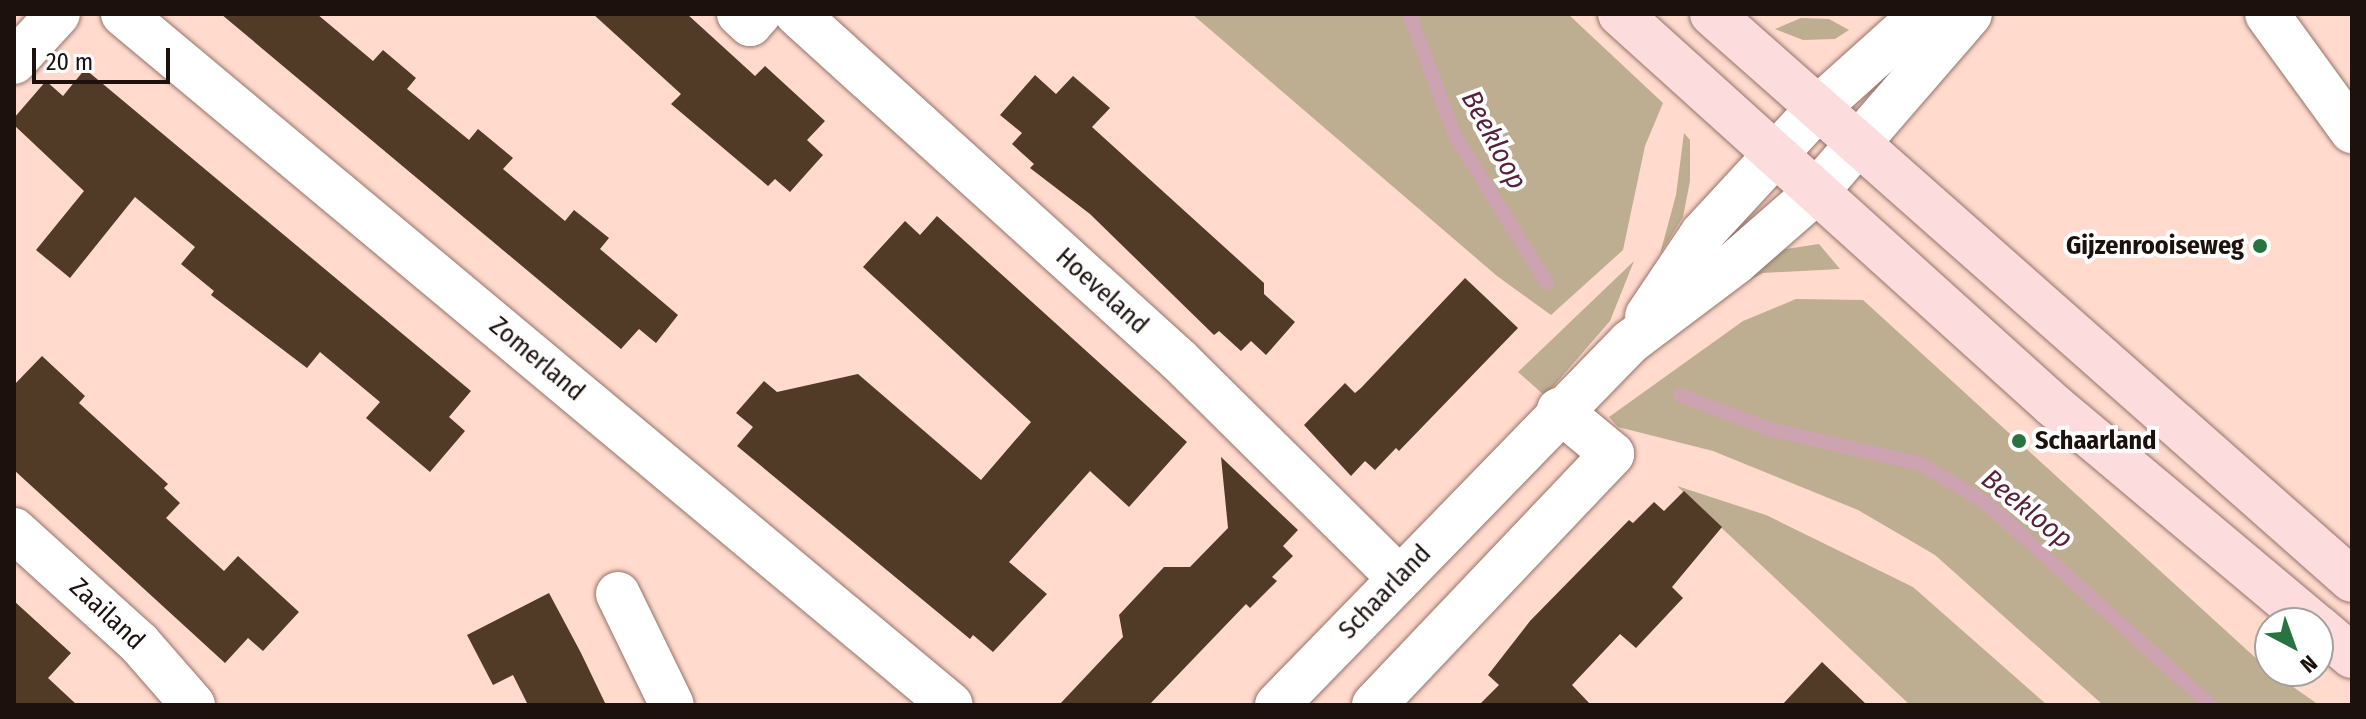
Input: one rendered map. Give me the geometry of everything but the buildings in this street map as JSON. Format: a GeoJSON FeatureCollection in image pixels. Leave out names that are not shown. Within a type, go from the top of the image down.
{"type":"FeatureCollection","features":[{"type":"Feature","properties":{"kind":"main road"},"geometry":{"type":"LineString","coordinates":[[1620,14],[2053,405],[2294,607]]}},
{"type":"Feature","properties":{"kind":"main road"},"geometry":{"type":"LineString","coordinates":[[1712,14],[1862,142],[2352,580]]}},
{"type":"Feature","properties":{"kind":"main road"},"geometry":{"type":"LineString","coordinates":[[2334,641],[2352,656]]}},
{"type":"Feature","properties":{"kind":"street"},"geometry":{"type":"LineString","coordinates":[[14,62],[58,14]]}},
{"type":"Feature","properties":{"kind":"street","name":"Zomerland"},"geometry":{"type":"LineString","coordinates":[[123,14],[951,705]]}},
{"type":"Feature","properties":{"kind":"street"},"geometry":{"type":"LineString","coordinates":[[739,14],[750,24],[759,14]]}},
{"type":"Feature","properties":{"kind":"street","name":"Hoeveland"},"geometry":{"type":"LineString","coordinates":[[797,14],[1180,361],[1399,578]]}},
{"type":"Feature","properties":{"kind":"street"},"geometry":{"type":"LineString","coordinates":[[1820,106],[1922,14]]}},
{"type":"Feature","properties":{"kind":"street"},"geometry":{"type":"LineString","coordinates":[[1816,192],[1970,14]]}},
{"type":"Feature","properties":{"kind":"street"},"geometry":{"type":"LineString","coordinates":[[2267,14],[2352,131]]}},
{"type":"Feature","properties":{"kind":"street","name":"Schaarland"},"geometry":{"type":"LineString","coordinates":[[1630,342],[1702,234],[1820,106]]}},
{"type":"Feature","properties":{"kind":"street","name":"Schaarland"},"geometry":{"type":"LineString","coordinates":[[1277,705],[1559,410],[1630,342],[1736,262],[1816,192]]}},
{"type":"Feature","properties":{"kind":"street"},"geometry":{"type":"LineString","coordinates":[[1374,705],[1612,454],[1559,410]]}},
{"type":"Feature","properties":{"kind":"street","name":"Zaailand"},"geometry":{"type":"LineString","coordinates":[[14,530],[139,643],[193,705]]}},
{"type":"Feature","properties":{"kind":"street"},"geometry":{"type":"LineString","coordinates":[[618,594],[672,705]]}},
{"type":"Feature","properties":{"kind":"shaded area"},"geometry":{"type":"Polygon","coordinates":[[[1192,14],[1568,14],[1663,103],[1645,146],[1623,250],[1551,315],[1497,276],[1192,14]]]}},
{"type":"Feature","properties":{"kind":"shaded area"},"geometry":{"type":"Polygon","coordinates":[[[1801,18],[1829,19],[1849,30],[1835,39],[1803,40],[1775,29],[1801,18]]]}},
{"type":"Feature","properties":{"kind":"shaded area"},"geometry":{"type":"Polygon","coordinates":[[[1684,133],[1690,140],[1690,181],[1683,217],[1660,254],[1676,195],[1684,133]]]}},
{"type":"Feature","properties":{"kind":"shaded area"},"geometry":{"type":"Polygon","coordinates":[[[1819,244],[1840,269],[1763,273],[1712,301],[1773,251],[1819,244]]]}},
{"type":"Feature","properties":{"kind":"shaded area"},"geometry":{"type":"Polygon","coordinates":[[[1634,261],[1610,321],[1545,396],[1518,372],[1634,261]]]}},
{"type":"Feature","properties":{"kind":"shaded area"},"geometry":{"type":"Polygon","coordinates":[[[1796,299],[1863,300],[2254,656],[2254,687],[2293,687],[2319,705],[2103,705],[1935,555],[1858,510],[1713,451],[1618,427],[1609,417],[1743,321],[1796,299]]]}},
{"type":"Feature","properties":{"kind":"shaded area"},"geometry":{"type":"Polygon","coordinates":[[[1677,486],[1766,515],[1913,587],[2047,705],[1910,705],[1677,486]]]}},
{"type":"Feature","properties":{"kind":"waterway","name":"Beekloop"},"geometry":{"type":"LineString","coordinates":[[1409,14],[1455,136],[1547,283]]}},
{"type":"Feature","properties":{"kind":"waterway","name":"Beekloop"},"geometry":{"type":"LineString","coordinates":[[1680,395],[1769,429],[1921,464],[1986,503],[2210,705]]}},
{"type":"Feature","properties":{"kind":"place","name":"Gijzenrooiseweg"},"geometry":{"type":"Point","coordinates":[2260,246]}},
{"type":"Feature","properties":{"kind":"place","name":"Schaarland"},"geometry":{"type":"Point","coordinates":[2019,441]}}]}
